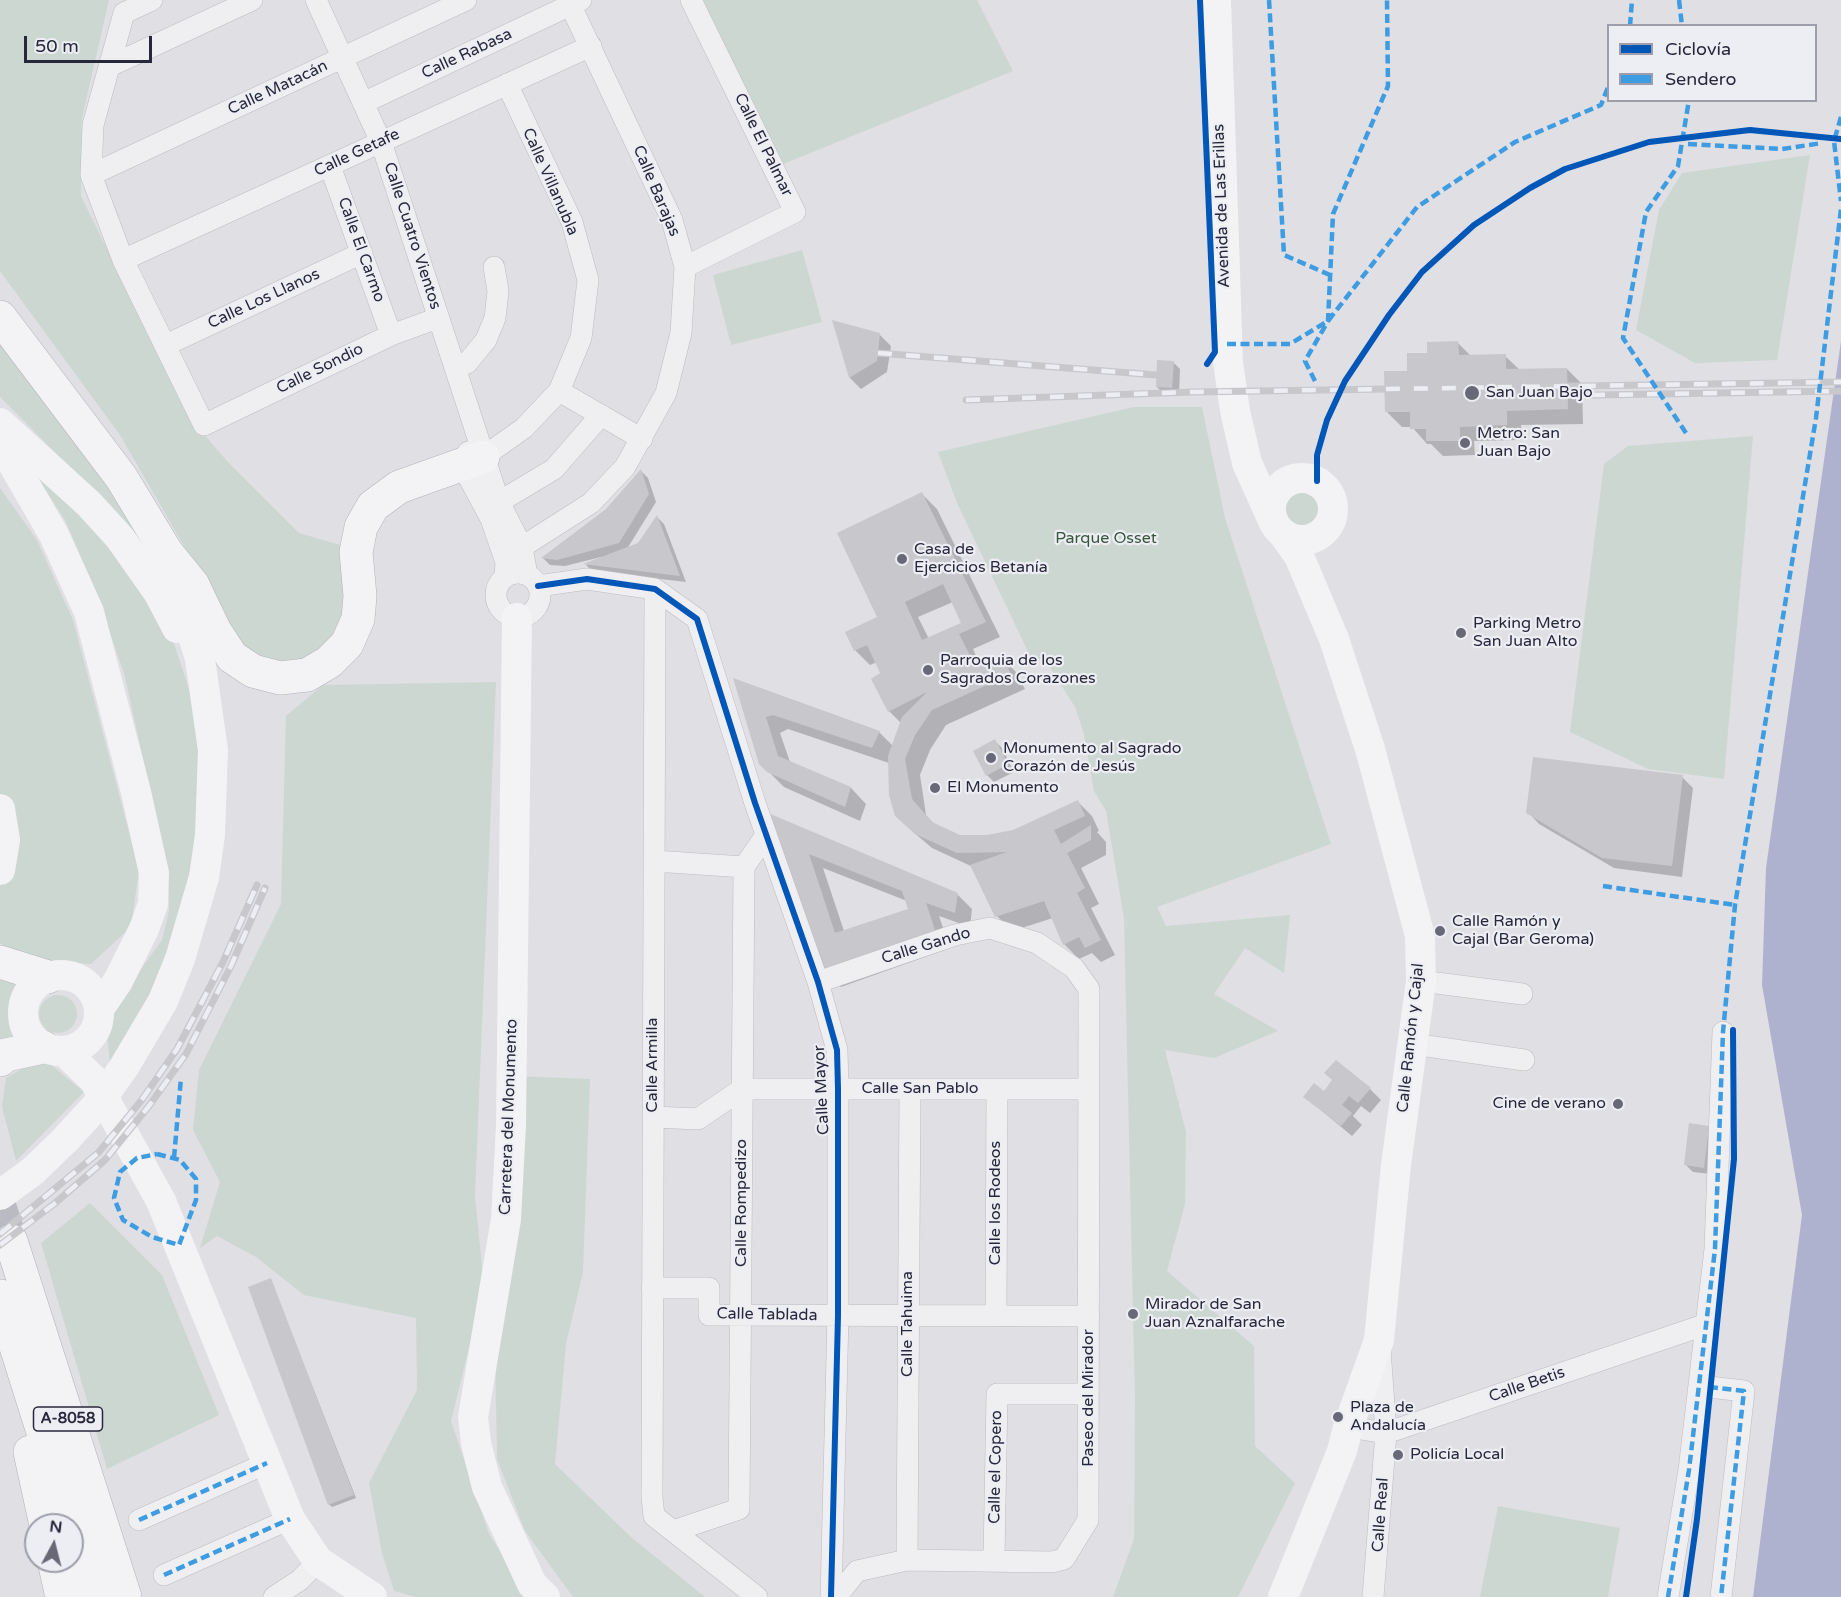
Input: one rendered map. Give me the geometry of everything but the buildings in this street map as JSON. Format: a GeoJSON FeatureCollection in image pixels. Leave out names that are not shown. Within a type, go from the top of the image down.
{"type":"FeatureCollection","features":[{"type":"Feature","properties":{"kind":"highway"},"geometry":{"type":"LineString","coordinates":[[0,317],[122,477],[167,553],[193,585],[215,631],[232,657],[253,671],[280,678],[307,675],[329,662],[347,644],[358,618],[360,596],[356,552],[361,527],[373,506],[399,487],[476,460]]}},
{"type":"Feature","properties":{"kind":"highway"},"geometry":{"type":"LineString","coordinates":[[0,962],[62,978]]}},
{"type":"Feature","properties":{"kind":"highway"},"geometry":{"type":"LineString","coordinates":[[0,1060],[17,1051],[54,1049]]}},
{"type":"Feature","properties":{"kind":"highway","name":"A-8058"},"geometry":{"type":"LineString","coordinates":[[11,1240],[124,1597]]}},
{"type":"Feature","properties":{"kind":"highway","name":"A-8058"},"geometry":{"type":"LineString","coordinates":[[0,1296],[95,1597]]}},
{"type":"Feature","properties":{"kind":"highway"},"geometry":{"type":"LineString","coordinates":[[16,1347],[15,1390],[43,1513]]}},
{"type":"Feature","properties":{"kind":"highway"},"geometry":{"type":"LineString","coordinates":[[57,1573],[62,1597]]}},
{"type":"Feature","properties":{"kind":"main road","name":"Avenida de Las Erillas"},"geometry":{"type":"LineString","coordinates":[[1216,0],[1228,362],[1235,411],[1247,463],[1279,529]]}},
{"type":"Feature","properties":{"kind":"main road","name":"Avenida de Las Erillas"},"geometry":{"type":"LineString","coordinates":[[1235,411],[1257,450],[1272,466],[1294,478]]}},
{"type":"Feature","properties":{"kind":"main road"},"geometry":{"type":"LineString","coordinates":[[0,423],[89,504],[120,538],[158,592],[180,633],[200,659]]}},
{"type":"Feature","properties":{"kind":"main road"},"geometry":{"type":"LineString","coordinates":[[0,448],[13,464],[54,535],[89,612],[136,792],[154,873],[153,904],[130,959],[97,1020],[82,1044],[54,1049]]}},
{"type":"Feature","properties":{"kind":"main road"},"geometry":{"type":"LineString","coordinates":[[1294,478],[1314,480],[1326,489],[1333,504],[1329,524],[1322,532],[1304,540],[1279,529],[1270,505],[1273,496],[1285,482],[1294,478]]}},
{"type":"Feature","properties":{"kind":"main road","name":"Calle Ramón y Cajal"},"geometry":{"type":"LineString","coordinates":[[1329,524],[1319,545],[1318,567],[1334,639]]}},
{"type":"Feature","properties":{"kind":"main road","name":"Calle Ramón y Cajal"},"geometry":{"type":"LineString","coordinates":[[1279,529],[1299,556],[1334,639],[1370,749],[1420,936],[1420,981],[1396,1165],[1379,1340]]}},
{"type":"Feature","properties":{"kind":"main road"},"geometry":{"type":"LineString","coordinates":[[0,1196],[33,1171],[65,1140],[98,1104],[124,1067],[163,1001],[180,959],[204,877],[210,835],[213,750],[200,659],[185,604],[167,553]]}},
{"type":"Feature","properties":{"kind":"main road","name":"Carretera del Monumento"},"geometry":{"type":"LineString","coordinates":[[517,618],[511,1125],[507,1207],[473,1417],[476,1443],[487,1487],[532,1584],[545,1597]]}},
{"type":"Feature","properties":{"kind":"main road"},"geometry":{"type":"LineString","coordinates":[[0,809],[5,840],[0,870]]}},
{"type":"Feature","properties":{"kind":"main road"},"geometry":{"type":"LineString","coordinates":[[130,959],[92,977],[62,978],[35,984],[26,996],[23,1010],[24,1025],[31,1038],[54,1049],[94,1080],[161,1201],[290,1519],[318,1560],[372,1597]]}},
{"type":"Feature","properties":{"kind":"main road"},"geometry":{"type":"LineString","coordinates":[[62,978],[91,991],[97,1020],[94,1080]]}},
{"type":"Feature","properties":{"kind":"main road"},"geometry":{"type":"LineString","coordinates":[[1283,1597],[1342,1451],[1348,1427],[1379,1340]]}},
{"type":"Feature","properties":{"kind":"street"},"geometry":{"type":"LineString","coordinates":[[152,0],[124,13],[112,65],[93,125],[91,175],[123,260],[166,345]]}},
{"type":"Feature","properties":{"kind":"street"},"geometry":{"type":"LineString","coordinates":[[112,65],[252,0]]}},
{"type":"Feature","properties":{"kind":"street","name":"Calle Cuatro Vientos"},"geometry":{"type":"LineString","coordinates":[[316,0],[381,142],[468,410],[476,460],[522,547],[533,581]]}},
{"type":"Feature","properties":{"kind":"street","name":"Calle Matacán"},"geometry":{"type":"LineString","coordinates":[[91,175],[466,0]]}},
{"type":"Feature","properties":{"kind":"street","name":"Calle El Palmar"},"geometry":{"type":"LineString","coordinates":[[685,267],[795,212],[691,0]]}},
{"type":"Feature","properties":{"kind":"street","name":"Calle Barajas"},"geometry":{"type":"LineString","coordinates":[[522,547],[591,503],[625,467],[666,393],[681,333],[685,267],[672,220],[591,46],[573,2]]}},
{"type":"Feature","properties":{"kind":"street","name":"Calle Rabasa"},"geometry":{"type":"LineString","coordinates":[[363,103],[573,2]]}},
{"type":"Feature","properties":{"kind":"street","name":"Calle Getafe"},"geometry":{"type":"LineString","coordinates":[[123,260],[591,46]]}},
{"type":"Feature","properties":{"kind":"street","name":"Calle Villanubla"},"geometry":{"type":"LineString","coordinates":[[476,460],[524,428],[559,391],[581,338],[588,280],[572,222],[507,84]]}},
{"type":"Feature","properties":{"kind":"street","name":"Calle El Carmo"},"geometry":{"type":"LineString","coordinates":[[330,165],[392,335]]}},
{"type":"Feature","properties":{"kind":"street","name":"Calle Los Llanos"},"geometry":{"type":"LineString","coordinates":[[166,345],[362,253]]}},
{"type":"Feature","properties":{"kind":"street"},"geometry":{"type":"LineString","coordinates":[[454,368],[467,363],[486,340],[495,318],[498,291],[494,267]]}},
{"type":"Feature","properties":{"kind":"street","name":"Calle Sondio"},"geometry":{"type":"LineString","coordinates":[[166,345],[204,425],[392,335],[438,318]]}},
{"type":"Feature","properties":{"kind":"street"},"geometry":{"type":"LineString","coordinates":[[559,391],[642,439]]}},
{"type":"Feature","properties":{"kind":"street"},"geometry":{"type":"LineString","coordinates":[[499,502],[554,469],[601,415]]}},
{"type":"Feature","properties":{"kind":"street","name":"Calle Cuatro Vientos"},"geometry":{"type":"LineString","coordinates":[[476,460],[469,478],[492,519],[506,562],[506,577]]}},
{"type":"Feature","properties":{"kind":"street"},"geometry":{"type":"LineString","coordinates":[[533,581],[540,595],[533,611],[517,618],[506,615],[498,606],[495,596],[498,585],[506,577],[516,573],[533,581],[587,579],[655,589]]}},
{"type":"Feature","properties":{"kind":"street","name":"Calle Mayor"},"geometry":{"type":"LineString","coordinates":[[655,589],[697,619],[766,835],[818,982],[837,1050],[838,1316],[834,1597]]}},
{"type":"Feature","properties":{"kind":"street","name":"Calle Armilla"},"geometry":{"type":"LineString","coordinates":[[655,589],[652,1497],[654,1516],[757,1597]]}},
{"type":"Feature","properties":{"kind":"street"},"geometry":{"type":"LineString","coordinates":[[654,861],[744,867],[766,835]]}},
{"type":"Feature","properties":{"kind":"street","name":"Calle Rompedizo"},"geometry":{"type":"LineString","coordinates":[[673,1531],[739,1509],[744,867]]}},
{"type":"Feature","properties":{"kind":"street","name":"Calle Gando"},"geometry":{"type":"LineString","coordinates":[[818,982],[955,934],[990,928],[1038,943],[1074,968],[1089,989]]}},
{"type":"Feature","properties":{"kind":"street"},"geometry":{"type":"LineString","coordinates":[[1420,981],[1522,994]]}},
{"type":"Feature","properties":{"kind":"street","name":"Paseo del Mirador"},"geometry":{"type":"LineString","coordinates":[[834,1597],[857,1571],[907,1560],[1052,1562],[1065,1559],[1088,1520],[1089,989]]}},
{"type":"Feature","properties":{"kind":"street"},"geometry":{"type":"LineString","coordinates":[[1668,1597],[1689,1470],[1704,1325],[1715,1249],[1723,1032]]}},
{"type":"Feature","properties":{"kind":"street"},"geometry":{"type":"LineString","coordinates":[[1413,1044],[1524,1060]]}},
{"type":"Feature","properties":{"kind":"street"},"geometry":{"type":"LineString","coordinates":[[653,1117],[698,1119],[742,1089]]}},
{"type":"Feature","properties":{"kind":"street","name":"Calle San Pablo"},"geometry":{"type":"LineString","coordinates":[[742,1089],[1089,1089]]}},
{"type":"Feature","properties":{"kind":"street","name":"Calle Tahuima"},"geometry":{"type":"LineString","coordinates":[[907,1560],[910,1089]]}},
{"type":"Feature","properties":{"kind":"street","name":"Calle los Rodeos"},"geometry":{"type":"LineString","coordinates":[[996,1316],[997,1089]]}},
{"type":"Feature","properties":{"kind":"street","name":"Calle Tablada"},"geometry":{"type":"LineString","coordinates":[[652,1288],[709,1288],[709,1315],[1089,1316]]}},
{"type":"Feature","properties":{"kind":"street","name":"Calle Betis"},"geometry":{"type":"LineString","coordinates":[[1348,1427],[1386,1433],[1704,1325]]}},
{"type":"Feature","properties":{"kind":"street"},"geometry":{"type":"LineString","coordinates":[[1379,1340],[1386,1433]]}},
{"type":"Feature","properties":{"kind":"street"},"geometry":{"type":"LineString","coordinates":[[1709,1387],[1744,1391],[1721,1597]]}},
{"type":"Feature","properties":{"kind":"street","name":"Calle el Copero"},"geometry":{"type":"LineString","coordinates":[[994,1560],[997,1394],[1088,1394]]}},
{"type":"Feature","properties":{"kind":"street","name":"Calle Real"},"geometry":{"type":"LineString","coordinates":[[1373,1597],[1386,1433]]}},
{"type":"Feature","properties":{"kind":"street"},"geometry":{"type":"LineString","coordinates":[[139,1520],[267,1463]]}},
{"type":"Feature","properties":{"kind":"street"},"geometry":{"type":"LineString","coordinates":[[164,1575],[290,1519]]}},
{"type":"Feature","properties":{"kind":"street"},"geometry":{"type":"LineString","coordinates":[[274,1597],[300,1580],[318,1560]]}},
{"type":"Feature","properties":{"kind":"green space"},"geometry":{"type":"Polygon","coordinates":[[[0,0],[109,0],[82,118],[81,196],[190,418],[227,461],[299,533],[347,547],[347,629],[298,666],[259,659],[232,637],[200,574],[120,435],[0,271],[0,0]]]}},
{"type":"Feature","properties":{"kind":"green space"},"geometry":{"type":"Polygon","coordinates":[[[703,0],[977,0],[1013,71],[783,164],[703,0]]]}},
{"type":"Feature","properties":{"kind":"green space"},"geometry":{"type":"Polygon","coordinates":[[[1810,155],[1777,360],[1695,363],[1636,330],[1659,210],[1682,173],[1810,155]]]}},
{"type":"Feature","properties":{"kind":"green space"},"geometry":{"type":"Polygon","coordinates":[[[802,250],[822,322],[731,345],[713,275],[802,250]]]}},
{"type":"Feature","properties":{"kind":"green space"},"geometry":{"type":"Polygon","coordinates":[[[0,338],[113,484],[145,543],[0,397],[0,338]]]}},
{"type":"Feature","properties":{"kind":"green space","name":"Parque Osset"},"geometry":{"type":"Polygon","coordinates":[[[1134,407],[1202,407],[1225,518],[1331,844],[1157,907],[1166,926],[1290,915],[1284,973],[1245,948],[1214,994],[1278,1031],[1214,1058],[1165,1050],[1186,1132],[1185,1204],[1167,1271],[1254,1346],[1255,1446],[1295,1483],[1238,1597],[1113,1597],[1134,1539],[1135,1399],[1124,918],[1106,811],[1094,791],[1084,734],[1075,707],[1044,658],[1033,662],[957,503],[938,452],[1134,407]]]}},
{"type":"Feature","properties":{"kind":"green space"},"geometry":{"type":"Polygon","coordinates":[[[1753,436],[1724,779],[1648,769],[1570,732],[1604,464],[1628,446],[1753,436]]]}},
{"type":"Feature","properties":{"kind":"green space"},"geometry":{"type":"Polygon","coordinates":[[[29,465],[98,527],[171,635],[192,698],[200,747],[195,858],[173,943],[146,1005],[110,1062],[107,1033],[112,1009],[162,940],[169,911],[168,871],[124,673],[91,580],[65,520],[29,465]]]}},
{"type":"Feature","properties":{"kind":"green space"},"geometry":{"type":"Polygon","coordinates":[[[1302,485],[1319,492],[1326,509],[1319,526],[1302,533],[1285,526],[1278,509],[1285,492],[1302,485]]]}},
{"type":"Feature","properties":{"kind":"green space"},"geometry":{"type":"Polygon","coordinates":[[[0,488],[37,540],[73,620],[139,870],[131,927],[91,964],[22,959],[0,943],[0,488]]]}},
{"type":"Feature","properties":{"kind":"green space"},"geometry":{"type":"Polygon","coordinates":[[[496,682],[475,1196],[484,1286],[451,1421],[489,1534],[530,1597],[416,1597],[394,1591],[382,1553],[369,1483],[417,1390],[416,1318],[304,1295],[256,1257],[217,1236],[200,1248],[220,1182],[193,1130],[199,1070],[281,904],[286,716],[323,685],[496,682]]]}},
{"type":"Feature","properties":{"kind":"green space"},"geometry":{"type":"Polygon","coordinates":[[[0,975],[15,985],[9,1019],[16,1041],[0,1043],[0,975]]]}},
{"type":"Feature","properties":{"kind":"green space"},"geometry":{"type":"Polygon","coordinates":[[[58,995],[65,996],[71,1001],[76,1007],[76,1021],[71,1027],[65,1032],[58,1033],[51,1032],[45,1027],[40,1021],[39,1014],[40,1007],[45,1001],[51,996],[58,995]]]}},
{"type":"Feature","properties":{"kind":"green space"},"geometry":{"type":"Polygon","coordinates":[[[42,1057],[84,1092],[16,1161],[2,1107],[6,1078],[42,1057]]]}},
{"type":"Feature","properties":{"kind":"green space"},"geometry":{"type":"Polygon","coordinates":[[[512,1076],[590,1079],[583,1272],[566,1344],[555,1464],[631,1537],[705,1597],[573,1597],[525,1531],[497,1459],[495,1349],[512,1076]]]}},
{"type":"Feature","properties":{"kind":"green space"},"geometry":{"type":"Polygon","coordinates":[[[90,1203],[162,1275],[219,1415],[107,1469],[41,1243],[90,1203]]]}},
{"type":"Feature","properties":{"kind":"green space"},"geometry":{"type":"Polygon","coordinates":[[[1498,1506],[1620,1528],[1608,1597],[1480,1597],[1498,1506]]]}},
{"type":"Feature","properties":{"kind":"water"},"geometry":{"type":"Polygon","coordinates":[[[1841,341],[1841,1597],[1753,1597],[1802,1215],[1762,985],[1766,868],[1841,341]]]}},
{"type":"Feature","properties":{"kind":"tunnel"},"geometry":{"type":"LineString","coordinates":[[0,1207],[11,1241]]}},
{"type":"Feature","properties":{"kind":"railway"},"geometry":{"type":"LineString","coordinates":[[878,353],[1156,375]]}},
{"type":"Feature","properties":{"kind":"railway"},"geometry":{"type":"LineString","coordinates":[[966,400],[1193,392],[1841,382]]}},
{"type":"Feature","properties":{"kind":"railway"},"geometry":{"type":"LineString","coordinates":[[1535,396],[1841,391]]}},
{"type":"Feature","properties":{"kind":"railway"},"geometry":{"type":"LineString","coordinates":[[0,1234],[98,1153],[141,1101],[177,1049],[223,962],[257,885]]}},
{"type":"Feature","properties":{"kind":"railway"},"geometry":{"type":"LineString","coordinates":[[0,1245],[54,1204],[105,1160],[149,1106],[186,1054],[231,966],[265,888]]}},
{"type":"Feature","properties":{"kind":"marked path"},"geometry":{"type":"LineString","coordinates":[[1269,0],[1284,255],[1330,275]]}},
{"type":"Feature","properties":{"kind":"marked path"},"geometry":{"type":"LineString","coordinates":[[1315,381],[1305,361],[1328,321],[1333,214],[1388,86],[1387,0]]}},
{"type":"Feature","properties":{"kind":"marked path"},"geometry":{"type":"LineString","coordinates":[[1630,24],[1632,0]]}},
{"type":"Feature","properties":{"kind":"marked path"},"geometry":{"type":"LineString","coordinates":[[1679,0],[1682,24]]}},
{"type":"Feature","properties":{"kind":"marked path"},"geometry":{"type":"LineString","coordinates":[[1227,344],[1290,344],[1328,321],[1417,207],[1515,142],[1601,105],[1607,90]]}},
{"type":"Feature","properties":{"kind":"marked path"},"geometry":{"type":"LineString","coordinates":[[1686,433],[1623,338],[1646,212],[1678,166],[1689,102]]}},
{"type":"Feature","properties":{"kind":"marked path"},"geometry":{"type":"LineString","coordinates":[[1841,117],[1834,141],[1841,201]]}},
{"type":"Feature","properties":{"kind":"marked path"},"geometry":{"type":"LineString","coordinates":[[1688,144],[1782,149],[1822,143]]}},
{"type":"Feature","properties":{"kind":"marked path"},"geometry":{"type":"LineString","coordinates":[[1668,1597],[1689,1470],[1715,1249],[1723,1032],[1735,905],[1816,418],[1841,209]]}},
{"type":"Feature","properties":{"kind":"marked path"},"geometry":{"type":"LineString","coordinates":[[1603,886],[1735,905]]}},
{"type":"Feature","properties":{"kind":"marked path"},"geometry":{"type":"LineString","coordinates":[[174,1158],[181,1078]]}},
{"type":"Feature","properties":{"kind":"marked path"},"geometry":{"type":"LineString","coordinates":[[157,1154],[180,1160],[196,1179],[196,1200],[179,1245],[152,1237],[123,1220],[114,1198],[120,1172],[137,1158],[157,1154]]}},
{"type":"Feature","properties":{"kind":"marked path"},"geometry":{"type":"LineString","coordinates":[[1709,1387],[1744,1391],[1721,1597]]}},
{"type":"Feature","properties":{"kind":"marked path"},"geometry":{"type":"LineString","coordinates":[[139,1520],[267,1463]]}},
{"type":"Feature","properties":{"kind":"marked path"},"geometry":{"type":"LineString","coordinates":[[164,1575],[290,1519]]}},
{"type":"Feature","properties":{"kind":"cycle path"},"geometry":{"type":"LineString","coordinates":[[1200,0],[1215,352],[1207,364]]}},
{"type":"Feature","properties":{"kind":"cycle path"},"geometry":{"type":"LineString","coordinates":[[1317,481],[1317,455],[1327,420],[1345,381],[1389,315],[1422,272],[1474,225],[1530,188],[1565,169],[1649,142],[1750,130],[1841,139]]}},
{"type":"Feature","properties":{"kind":"cycle path"},"geometry":{"type":"LineString","coordinates":[[538,586],[587,579],[655,589],[697,619],[755,803],[818,982],[837,1050],[838,1089],[838,1316],[831,1597]]}},
{"type":"Feature","properties":{"kind":"cycle path"},"geometry":{"type":"LineString","coordinates":[[1686,1597],[1697,1519],[1734,1159],[1733,1030]]}},
{"type":"Feature","properties":{"kind":"place","name":"San Juan Bajo"},"geometry":{"type":"Point","coordinates":[1472,393]}},
{"type":"Feature","properties":{"kind":"place","name":"Metro: San Juan Bajo"},"geometry":{"type":"Point","coordinates":[1465,443]}},
{"type":"Feature","properties":{"kind":"place","name":"Casa de Ejercicios Betanía"},"geometry":{"type":"Point","coordinates":[902,559]}},
{"type":"Feature","properties":{"kind":"place","name":"Parking Metro San Juan Alto"},"geometry":{"type":"Point","coordinates":[1461,633]}},
{"type":"Feature","properties":{"kind":"place","name":"Parroquia de los Sagrados Corazones"},"geometry":{"type":"Point","coordinates":[928,670]}},
{"type":"Feature","properties":{"kind":"place","name":"Monumento al Sagrado Corazón de Jesús"},"geometry":{"type":"Point","coordinates":[991,758]}},
{"type":"Feature","properties":{"kind":"place","name":"El Monumento"},"geometry":{"type":"Point","coordinates":[935,788]}},
{"type":"Feature","properties":{"kind":"place","name":"Calle Ramón y Cajal (Bar Geroma)"},"geometry":{"type":"Point","coordinates":[1440,931]}},
{"type":"Feature","properties":{"kind":"place","name":"Cine de verano"},"geometry":{"type":"Point","coordinates":[1618,1104]}},
{"type":"Feature","properties":{"kind":"place","name":"Mirador de San Juan Aznalfarache"},"geometry":{"type":"Point","coordinates":[1133,1314]}},
{"type":"Feature","properties":{"kind":"place","name":"Plaza de Andalucía"},"geometry":{"type":"Point","coordinates":[1338,1417]}},
{"type":"Feature","properties":{"kind":"place","name":"Policía Local"},"geometry":{"type":"Point","coordinates":[1398,1455]}}]}
